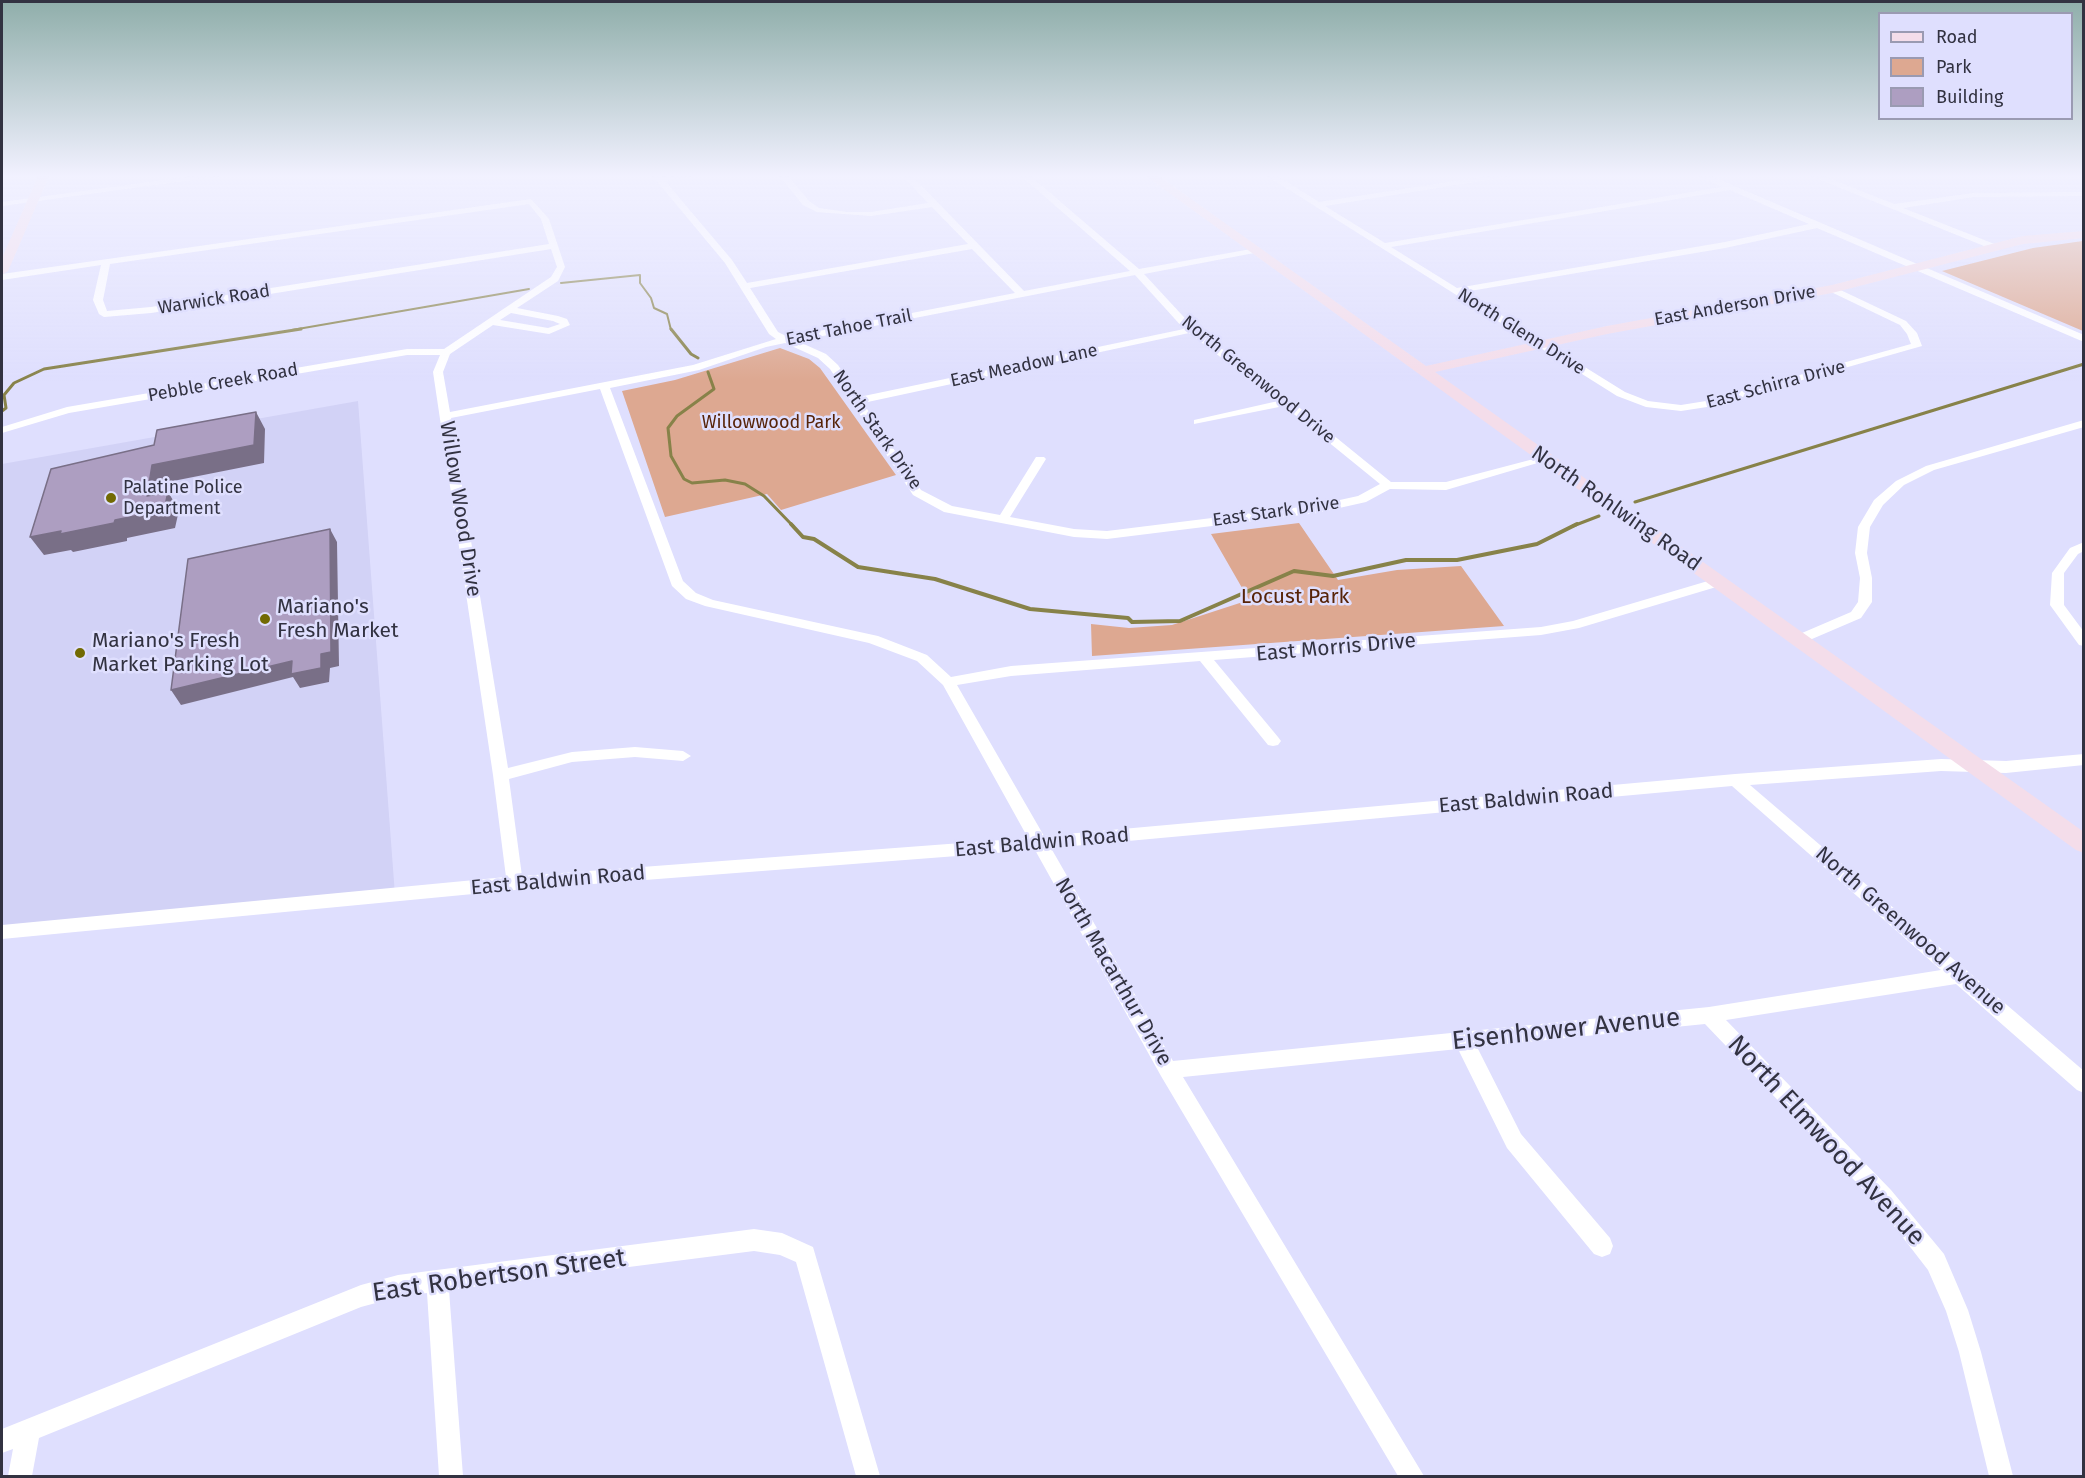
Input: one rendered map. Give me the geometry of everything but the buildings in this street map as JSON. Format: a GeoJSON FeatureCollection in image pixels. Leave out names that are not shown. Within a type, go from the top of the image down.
{"type":"FeatureCollection","features":[{"type":"Feature","properties":{"kind":"street"},"geometry":{"type":"LineString","coordinates":[[2,271],[15,243]]}},
{"type":"Feature","properties":{"kind":"street"},"geometry":{"type":"LineString","coordinates":[[2,277],[239,243]]}},
{"type":"Feature","properties":{"kind":"street"},"geometry":{"type":"LineString","coordinates":[[446,352],[555,279],[561,267],[553,243]]}},
{"type":"Feature","properties":{"kind":"street","name":"North Stark Drive"},"geometry":{"type":"LineString","coordinates":[[713,243],[729,262],[774,334],[822,356],[834,367],[917,492],[948,509],[1002,521]]}},
{"type":"Feature","properties":{"kind":"street"},"geometry":{"type":"LineString","coordinates":[[970,243],[1022,295]]}},
{"type":"Feature","properties":{"kind":"street","name":"North Greenwood Drive"},"geometry":{"type":"LineString","coordinates":[[1103,243],[1138,273],[1191,330],[1286,402],[1389,485]]}},
{"type":"Feature","properties":{"kind":"street","name":"North Rohlwing Road"},"geometry":{"type":"LineString","coordinates":[[1244,243],[2084,844]]}},
{"type":"Feature","properties":{"kind":"street","name":"North Glenn Drive"},"geometry":{"type":"LineString","coordinates":[[1378,243],[1621,394]]}},
{"type":"Feature","properties":{"kind":"street"},"geometry":{"type":"LineString","coordinates":[[1383,246],[1401,243]]}},
{"type":"Feature","properties":{"kind":"street"},"geometry":{"type":"LineString","coordinates":[[1456,291],[1734,243]]}},
{"type":"Feature","properties":{"kind":"street"},"geometry":{"type":"LineString","coordinates":[[1859,243],[2084,339]]}},
{"type":"Feature","properties":{"kind":"street"},"geometry":{"type":"LineString","coordinates":[[1985,243],[1995,247]]}},
{"type":"Feature","properties":{"kind":"street","name":"East Anderson Drive"},"geometry":{"type":"LineString","coordinates":[[1422,371],[1607,330],[1832,289],[2013,243]]}},
{"type":"Feature","properties":{"kind":"street","name":"Warwick Road"},"geometry":{"type":"LineString","coordinates":[[106,262],[98,300],[104,314],[151,310],[554,246]]}},
{"type":"Feature","properties":{"kind":"street"},"geometry":{"type":"LineString","coordinates":[[745,286],[973,246]]}},
{"type":"Feature","properties":{"kind":"street","name":"East Tahoe Trail"},"geometry":{"type":"LineString","coordinates":[[446,416],[695,368],[750,348],[786,340],[1254,250]]}},
{"type":"Feature","properties":{"kind":"street","name":"East Schirra Drive"},"geometry":{"type":"LineString","coordinates":[[1621,394],[1646,404],[1681,408],[1707,405],[1901,352],[1917,345],[1912,333],[1903,323],[1832,289]]}},
{"type":"Feature","properties":{"kind":"street"},"geometry":{"type":"LineString","coordinates":[[492,322],[549,331],[565,325],[564,321],[555,318],[510,310]]}},
{"type":"Feature","properties":{"kind":"street","name":"East Meadow Lane"},"geometry":{"type":"LineString","coordinates":[[857,401],[1191,330]]}},
{"type":"Feature","properties":{"kind":"street","name":"Pebble Creek Road"},"geometry":{"type":"LineString","coordinates":[[2,429],[67,410],[407,352],[446,352]]}},
{"type":"Feature","properties":{"kind":"street","name":"Willow Wood Drive"},"geometry":{"type":"LineString","coordinates":[[446,352],[438,372],[501,775],[514,883]]}},
{"type":"Feature","properties":{"kind":"street","name":"North Macarthur Drive"},"geometry":{"type":"LineString","coordinates":[[604,386],[677,583],[691,596],[710,603],[873,639],[922,658],[948,682],[1168,1070],[1412,1476]]}},
{"type":"Feature","properties":{"kind":"street"},"geometry":{"type":"LineString","coordinates":[[1198,422],[1286,402]]}},
{"type":"Feature","properties":{"kind":"street"},"geometry":{"type":"LineString","coordinates":[[1800,639],[1856,615],[1865,602],[1866,578],[1861,553],[1864,527],[1878,503],[1900,483],[1930,468],[2084,423]]}},
{"type":"Feature","properties":{"kind":"street"},"geometry":{"type":"LineString","coordinates":[[1002,521],[1040,459]]}},
{"type":"Feature","properties":{"kind":"street","name":"East Stark Drive"},"geometry":{"type":"LineString","coordinates":[[1002,521],[1107,536],[1317,508],[1362,499],[1389,485],[1446,486],[1545,459]]}},
{"type":"Feature","properties":{"kind":"street"},"geometry":{"type":"LineString","coordinates":[[2084,546],[2074,551],[2058,573],[2057,605],[2084,642]]}},
{"type":"Feature","properties":{"kind":"street","name":"East Morris Drive"},"geometry":{"type":"LineString","coordinates":[[948,682],[1011,671],[1541,631],[1574,625],[1718,582]]}},
{"type":"Feature","properties":{"kind":"street"},"geometry":{"type":"LineString","coordinates":[[1205,658],[1273,741]]}},
{"type":"Feature","properties":{"kind":"street"},"geometry":{"type":"LineString","coordinates":[[501,775],[572,758],[635,752],[683,756]]}},
{"type":"Feature","properties":{"kind":"street","name":"East Baldwin Road"},"geometry":{"type":"LineString","coordinates":[[2,932],[514,883],[1040,843],[1735,780],[1941,765],[2006,766],[2084,759]]}},
{"type":"Feature","properties":{"kind":"street","name":"North Greenwood Avenue"},"geometry":{"type":"LineString","coordinates":[[1735,780],[2084,1084]]}},
{"type":"Feature","properties":{"kind":"street","name":"Eisenhower Avenue"},"geometry":{"type":"LineString","coordinates":[[1168,1070],[1709,1015],[1961,975]]}},
{"type":"Feature","properties":{"kind":"street","name":"North Elmwood Avenue"},"geometry":{"type":"LineString","coordinates":[[1709,1015],[1884,1197],[1936,1262],[1957,1310],[1967,1341],[2001,1476]]}},
{"type":"Feature","properties":{"kind":"street"},"geometry":{"type":"LineString","coordinates":[[1464,1041],[1514,1141],[1602,1246]]}},
{"type":"Feature","properties":{"kind":"street","name":"East Robertson Street"},"geometry":{"type":"LineString","coordinates":[[2,1441],[361,1296],[398,1286],[754,1240],[782,1244],[805,1255],[868,1476]]}},
{"type":"Feature","properties":{"kind":"street"},"geometry":{"type":"LineString","coordinates":[[437,1282],[451,1476]]}},
{"type":"Feature","properties":{"kind":"street"},"geometry":{"type":"LineString","coordinates":[[20,1476],[28,1431]]}},
{"type":"Feature","properties":{"kind":"shaded area"},"geometry":{"type":"Polygon","coordinates":[[[358,401],[395,895],[2,932],[2,464],[358,401]]]}},
{"type":"Feature","properties":{"kind":"green space"},"geometry":{"type":"Polygon","coordinates":[[[2083,243],[2083,331],[1942,271],[2033,248],[2083,243]]]}},
{"type":"Feature","properties":{"kind":"green space","name":"Willowwood Park"},"geometry":{"type":"Polygon","coordinates":[[[780,348],[809,359],[820,368],[896,475],[781,510],[767,494],[665,517],[622,391],[675,380],[780,348]]]}},
{"type":"Feature","properties":{"kind":"green space","name":"Locust Park"},"geometry":{"type":"Polygon","coordinates":[[[1299,523],[1338,580],[1397,570],[1461,566],[1504,626],[1092,656],[1091,624],[1129,628],[1172,625],[1249,600],[1211,534],[1299,523]]]}},
{"type":"Feature","properties":{"kind":"waterway"},"geometry":{"type":"LineString","coordinates":[[561,283],[640,275],[640,283],[651,298],[654,308],[667,314],[671,330]]}},
{"type":"Feature","properties":{"kind":"waterway"},"geometry":{"type":"LineString","coordinates":[[292,330],[529,289]]}},
{"type":"Feature","properties":{"kind":"waterway"},"geometry":{"type":"LineString","coordinates":[[2,411],[6,408],[4,395],[14,383],[44,369],[301,329]]}},
{"type":"Feature","properties":{"kind":"waterway"},"geometry":{"type":"LineString","coordinates":[[671,329],[691,354],[698,358]]}},
{"type":"Feature","properties":{"kind":"waterway"},"geometry":{"type":"LineString","coordinates":[[1635,502],[2084,364]]}},
{"type":"Feature","properties":{"kind":"waterway"},"geometry":{"type":"LineString","coordinates":[[708,372],[714,389],[677,416],[668,428],[671,456],[684,479],[692,483],[725,480],[745,484],[764,496],[793,526]]}},
{"type":"Feature","properties":{"kind":"waterway"},"geometry":{"type":"LineString","coordinates":[[1573,526],[1599,516]]}},
{"type":"Feature","properties":{"kind":"waterway"},"geometry":{"type":"LineString","coordinates":[[791,524],[803,537],[814,539],[858,567],[935,579],[1030,609],[1128,618],[1132,622],[1180,621],[1294,571],[1333,576],[1406,560],[1457,560],[1537,544],[1573,526]]}},
{"type":"Feature","properties":{"kind":"waterway"},"geometry":{"type":"LineString","coordinates":[[1573,526],[1577,524]]}},
{"type":"Feature","properties":{"kind":"place","name":"Palatine Police Department"},"geometry":{"type":"Point","coordinates":[111,498]}},
{"type":"Feature","properties":{"kind":"place","name":"Mariano's Fresh Market"},"geometry":{"type":"Point","coordinates":[265,619]}},
{"type":"Feature","properties":{"kind":"place","name":"Mariano's Fresh Market Parking Lot"},"geometry":{"type":"Point","coordinates":[80,653]}}]}
